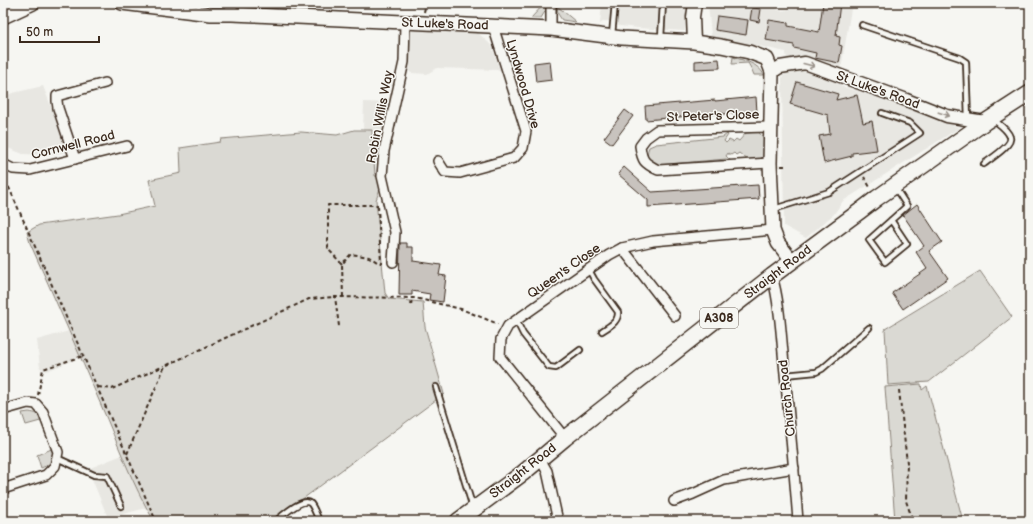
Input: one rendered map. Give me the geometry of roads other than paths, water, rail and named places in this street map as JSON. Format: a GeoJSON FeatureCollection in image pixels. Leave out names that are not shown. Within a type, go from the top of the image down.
{"type":"FeatureCollection","features":[{"type":"Feature","properties":{"kind":"main road"},"geometry":{"type":"LineString","coordinates":[[3,18],[33,3]]}},
{"type":"Feature","properties":{"kind":"main road","name":"St Luke's Road"},"geometry":{"type":"LineString","coordinates":[[122,3],[156,5],[211,14],[232,8],[405,23],[551,29],[612,36],[694,42],[749,52],[767,59],[772,72]]}},
{"type":"Feature","properties":{"kind":"main road"},"geometry":{"type":"LineString","coordinates":[[772,72],[770,163],[773,230],[778,243],[792,261]]}},
{"type":"Feature","properties":{"kind":"main road","name":"Straight Road"},"geometry":{"type":"LineString","coordinates":[[458,521],[540,459],[564,438],[792,261],[894,186],[988,120],[1030,93]]}},
{"type":"Feature","properties":{"kind":"street"},"geometry":{"type":"LineString","coordinates":[[551,3],[551,29]]}},
{"type":"Feature","properties":{"kind":"street"},"geometry":{"type":"LineString","coordinates":[[694,3],[694,42]]}},
{"type":"Feature","properties":{"kind":"street","name":"Robin Willis Way"},"geometry":{"type":"LineString","coordinates":[[393,262],[395,232],[382,176],[384,151],[404,62],[405,23]]}},
{"type":"Feature","properties":{"kind":"street","name":"Lyndwood Drive"},"geometry":{"type":"LineString","coordinates":[[438,162],[445,172],[460,172],[514,158],[523,148],[526,131],[493,26]]}},
{"type":"Feature","properties":{"kind":"street","name":"St Luke's Road"},"geometry":{"type":"LineString","coordinates":[[772,72],[780,67],[805,63],[947,116],[988,120]]}},
{"type":"Feature","properties":{"kind":"street"},"geometry":{"type":"LineString","coordinates":[[75,159],[58,108],[57,96],[105,83]]}},
{"type":"Feature","properties":{"kind":"street","name":"St Peter's Close"},"geometry":{"type":"LineString","coordinates":[[770,127],[657,130],[646,138],[640,146],[642,157],[648,165],[658,170],[770,163]]}},
{"type":"Feature","properties":{"kind":"street","name":"Cornwell Road"},"geometry":{"type":"LineString","coordinates":[[3,164],[13,169],[30,170],[127,146]]}},
{"type":"Feature","properties":{"kind":"street","name":"Queen's Close"},"geometry":{"type":"LineString","coordinates":[[564,438],[500,357],[501,339],[508,326],[609,255],[622,248],[653,241],[773,230]]}},
{"type":"Feature","properties":{"kind":"street"},"geometry":{"type":"LineString","coordinates":[[622,248],[675,316]]}},
{"type":"Feature","properties":{"kind":"street","name":"Church Road"},"geometry":{"type":"LineString","coordinates":[[772,276],[776,293],[785,375],[798,521]]}},
{"type":"Feature","properties":{"kind":"street"},"geometry":{"type":"LineString","coordinates":[[3,410],[28,403],[36,404],[43,412],[58,452],[55,466],[46,475],[3,489]]}},
{"type":"Feature","properties":{"kind":"street"},"geometry":{"type":"LineString","coordinates":[[540,459],[547,471],[558,521]]}},
{"type":"Feature","properties":{"kind":"street"},"geometry":{"type":"LineString","coordinates":[[674,501],[724,480],[794,468]]}},
{"type":"Feature","properties":{"kind":"lane"},"geometry":{"type":"LineString","coordinates":[[612,36],[615,3]]}},
{"type":"Feature","properties":{"kind":"lane"},"geometry":{"type":"LineString","coordinates":[[660,40],[663,3]]}},
{"type":"Feature","properties":{"kind":"lane"},"geometry":{"type":"LineString","coordinates":[[862,25],[960,58],[966,62],[968,119]]}},
{"type":"Feature","properties":{"kind":"lane"},"geometry":{"type":"LineString","coordinates":[[772,209],[830,192],[920,133],[910,123],[882,113]]}},
{"type":"Feature","properties":{"kind":"lane"},"geometry":{"type":"LineString","coordinates":[[984,164],[1008,145],[1010,141],[1010,136],[1008,133],[988,120]]}},
{"type":"Feature","properties":{"kind":"lane"},"geometry":{"type":"LineString","coordinates":[[891,220],[908,244],[885,262],[869,240],[891,220],[907,206],[894,186]]}},
{"type":"Feature","properties":{"kind":"lane"},"geometry":{"type":"LineString","coordinates":[[589,270],[618,312],[616,321],[602,331]]}},
{"type":"Feature","properties":{"kind":"lane"},"geometry":{"type":"LineString","coordinates":[[516,320],[523,334],[549,367],[556,368],[580,350]]}},
{"type":"Feature","properties":{"kind":"lane"},"geometry":{"type":"LineString","coordinates":[[785,375],[816,372],[822,369],[869,328]]}},
{"type":"Feature","properties":{"kind":"lane"},"geometry":{"type":"LineString","coordinates":[[436,387],[473,509]]}},
{"type":"Feature","properties":{"kind":"lane"},"geometry":{"type":"LineString","coordinates":[[57,458],[94,475],[107,476],[121,506]]}},
{"type":"Feature","properties":{"kind":"lane"},"geometry":{"type":"LineString","coordinates":[[276,521],[299,504],[308,502],[311,504],[319,521]]}}]}
